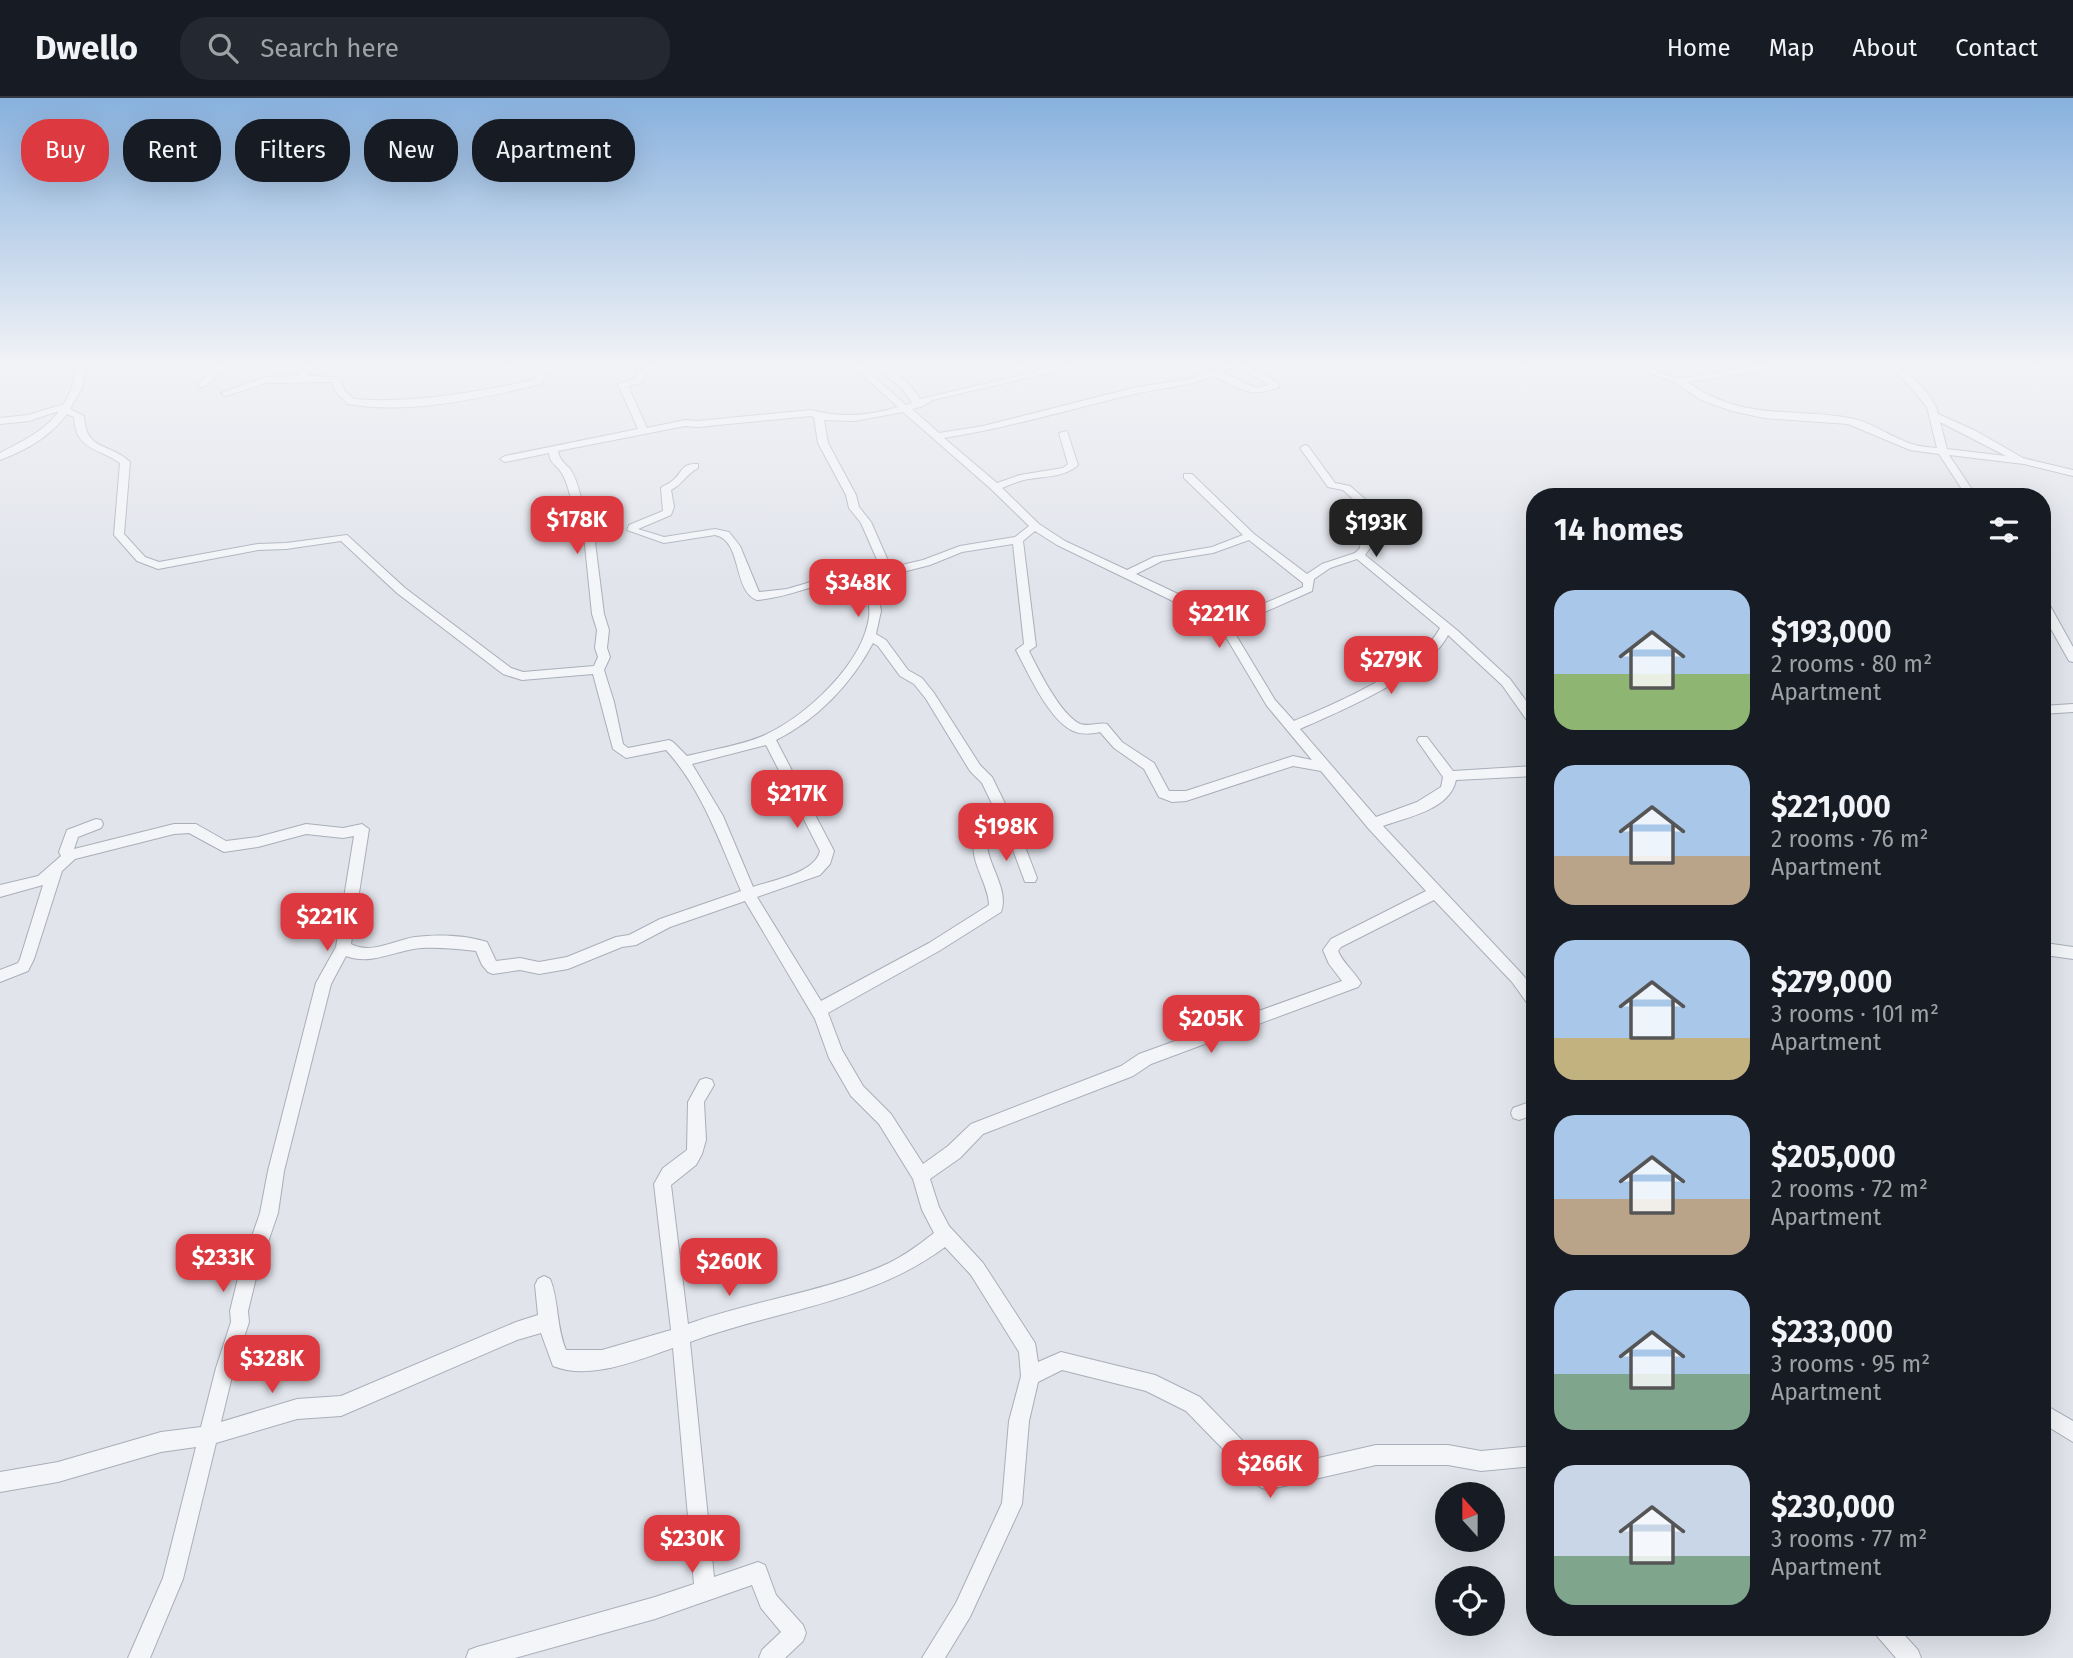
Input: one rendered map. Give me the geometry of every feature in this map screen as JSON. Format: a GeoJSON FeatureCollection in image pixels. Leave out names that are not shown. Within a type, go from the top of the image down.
{"type":"FeatureCollection","features":[{"type":"Feature","properties":{"kind":"street"},"geometry":{"type":"LineString","coordinates":[[0,457],[40,436]]}},
{"type":"Feature","properties":{"kind":"street"},"geometry":{"type":"LineString","coordinates":[[82,436],[88,446],[125,463],[118,535],[141,559],[158,566],[258,547],[286,546],[344,537],[374,569],[398,585],[426,612],[507,671],[522,676],[598,670]]}},
{"type":"Feature","properties":{"kind":"street"},"geometry":{"type":"LineString","coordinates":[[505,459],[624,436]]}},
{"type":"Feature","properties":{"kind":"street"},"geometry":{"type":"LineString","coordinates":[[821,436],[854,508],[866,522],[884,564],[892,572]]}},
{"type":"Feature","properties":{"kind":"street"},"geometry":{"type":"LineString","coordinates":[[936,436],[1035,526],[1061,543],[1214,616],[1224,625],[1272,703],[1373,824],[1526,990]]}},
{"type":"Feature","properties":{"kind":"street"},"geometry":{"type":"LineString","coordinates":[[995,487],[1020,478],[1066,470],[1073,466],[1065,436]]}},
{"type":"Feature","properties":{"kind":"street"},"geometry":{"type":"LineString","coordinates":[[1883,436],[1913,449],[2024,461],[2073,473]]}},
{"type":"Feature","properties":{"kind":"street"},"geometry":{"type":"LineString","coordinates":[[1939,436],[1943,453],[1966,488]]}},
{"type":"Feature","properties":{"kind":"street"},"geometry":{"type":"LineString","coordinates":[[1980,436],[2024,461]]}},
{"type":"Feature","properties":{"kind":"street"},"geometry":{"type":"LineString","coordinates":[[1305,448],[1332,485],[1346,488],[1387,524],[1366,532],[1365,548],[1359,555],[1326,566],[1308,581]]}},
{"type":"Feature","properties":{"kind":"street"},"geometry":{"type":"LineString","coordinates":[[553,449],[555,461],[566,471],[580,515],[588,526],[598,614],[603,630],[601,648],[604,657],[598,670],[617,746],[626,752],[669,745],[684,761],[716,816],[749,893],[819,1010],[835,1053],[857,1091],[885,1119],[921,1176],[931,1210],[946,1235],[977,1269],[1028,1350],[1030,1376],[1019,1421],[1012,1504],[964,1610],[933,1658]]}},
{"type":"Feature","properties":{"kind":"street"},"geometry":{"type":"LineString","coordinates":[[694,466],[684,471],[678,482],[666,488],[669,506],[667,513],[633,527],[632,530],[664,540],[725,534],[735,545],[752,592],[757,596],[790,591],[846,576],[892,572],[926,564],[960,549],[1018,540],[1035,526]]}},
{"type":"Feature","properties":{"kind":"street"},"geometry":{"type":"LineString","coordinates":[[1188,476],[1250,536],[1308,581]]}},
{"type":"Feature","properties":{"kind":"street"},"geometry":{"type":"LineString","coordinates":[[1128,573],[1151,559],[1183,552],[1208,551],[1250,536]]}},
{"type":"Feature","properties":{"kind":"street"},"geometry":{"type":"LineString","coordinates":[[1018,540],[1030,646],[1022,650],[1039,681],[1069,722],[1078,728],[1103,727],[1118,745],[1149,766],[1164,794],[1172,797],[1186,796],[1293,761],[1327,767]]}},
{"type":"Feature","properties":{"kind":"street"},"geometry":{"type":"LineString","coordinates":[[1359,555],[1447,628],[1506,682],[1526,710]]}},
{"type":"Feature","properties":{"kind":"street"},"geometry":{"type":"LineString","coordinates":[[684,761],[769,739],[810,713],[845,677],[870,636],[875,619],[875,601],[870,590],[870,580],[878,573]]}},
{"type":"Feature","properties":{"kind":"street"},"geometry":{"type":"LineString","coordinates":[[1224,625],[1308,589],[1308,581]]}},
{"type":"Feature","properties":{"kind":"street"},"geometry":{"type":"LineString","coordinates":[[2051,618],[2073,658]]}},
{"type":"Feature","properties":{"kind":"street"},"geometry":{"type":"LineString","coordinates":[[1293,727],[1336,709],[1394,676],[1442,638],[1447,628]]}},
{"type":"Feature","properties":{"kind":"street"},"geometry":{"type":"LineString","coordinates":[[870,636],[882,643],[904,673],[918,681],[975,768],[986,780],[1014,836],[1030,878]]}},
{"type":"Feature","properties":{"kind":"street"},"geometry":{"type":"LineString","coordinates":[[2051,709],[2073,708]]}},
{"type":"Feature","properties":{"kind":"street"},"geometry":{"type":"LineString","coordinates":[[343,947],[352,954],[365,954],[419,942],[467,944],[482,946],[487,961],[493,968],[520,964],[539,968],[568,962],[621,941],[631,941],[665,923],[815,871],[825,860],[827,852],[769,739]]}},
{"type":"Feature","properties":{"kind":"street"},"geometry":{"type":"LineString","coordinates":[[1373,824],[1420,807],[1448,789],[1450,776],[1423,740]]}},
{"type":"Feature","properties":{"kind":"street"},"geometry":{"type":"LineString","coordinates":[[1450,776],[1526,771]]}},
{"type":"Feature","properties":{"kind":"street"},"geometry":{"type":"LineString","coordinates":[[71,855],[66,852],[72,834],[96,824]]}},
{"type":"Feature","properties":{"kind":"street"},"geometry":{"type":"LineString","coordinates":[[0,891],[43,880],[71,855],[174,830],[191,828],[224,847],[242,846],[306,829],[328,833],[362,829],[343,947],[324,983],[276,1171],[269,1213],[248,1275],[239,1311],[240,1322],[225,1368],[173,1579],[139,1658]]}},
{"type":"Feature","properties":{"kind":"street"},"geometry":{"type":"LineString","coordinates":[[819,1010],[934,947],[996,908],[997,899],[980,855],[980,844],[1014,836]]}},
{"type":"Feature","properties":{"kind":"street"},"geometry":{"type":"LineString","coordinates":[[0,976],[23,967],[55,869]]}},
{"type":"Feature","properties":{"kind":"street"},"geometry":{"type":"LineString","coordinates":[[921,1176],[954,1152],[976,1129],[1128,1071],[1145,1059],[1353,983],[1334,960],[1330,950],[1336,943],[1435,893]]}},
{"type":"Feature","properties":{"kind":"street"},"geometry":{"type":"LineString","coordinates":[[2051,950],[2073,953]]}},
{"type":"Feature","properties":{"kind":"street"},"geometry":{"type":"LineString","coordinates":[[705,1592],[662,1184],[665,1177],[695,1154],[697,1146],[694,1104],[706,1085]]}},
{"type":"Feature","properties":{"kind":"street"},"geometry":{"type":"LineString","coordinates":[[544,1285],[546,1322],[552,1343],[561,1359],[577,1363],[680,1337],[731,1318],[890,1272],[946,1235]]}},
{"type":"Feature","properties":{"kind":"street"},"geometry":{"type":"LineString","coordinates":[[0,1482],[71,1468],[161,1442],[210,1435],[297,1409],[341,1406],[516,1331],[546,1322]]}},
{"type":"Feature","properties":{"kind":"street"},"geometry":{"type":"LineString","coordinates":[[1030,1376],[1061,1361],[1148,1382],[1193,1404],[1267,1480],[1376,1455],[1448,1455],[1481,1461],[1526,1457]]}},
{"type":"Feature","properties":{"kind":"street"},"geometry":{"type":"LineString","coordinates":[[2051,1418],[2073,1432]]}},
{"type":"Feature","properties":{"kind":"street"},"geometry":{"type":"LineString","coordinates":[[478,1658],[705,1592],[758,1572],[768,1601],[795,1633],[770,1658]]}},
{"type":"Feature","properties":{"kind":"street"},"geometry":{"type":"LineString","coordinates":[[1892,1636],[1910,1658]]}}]}
